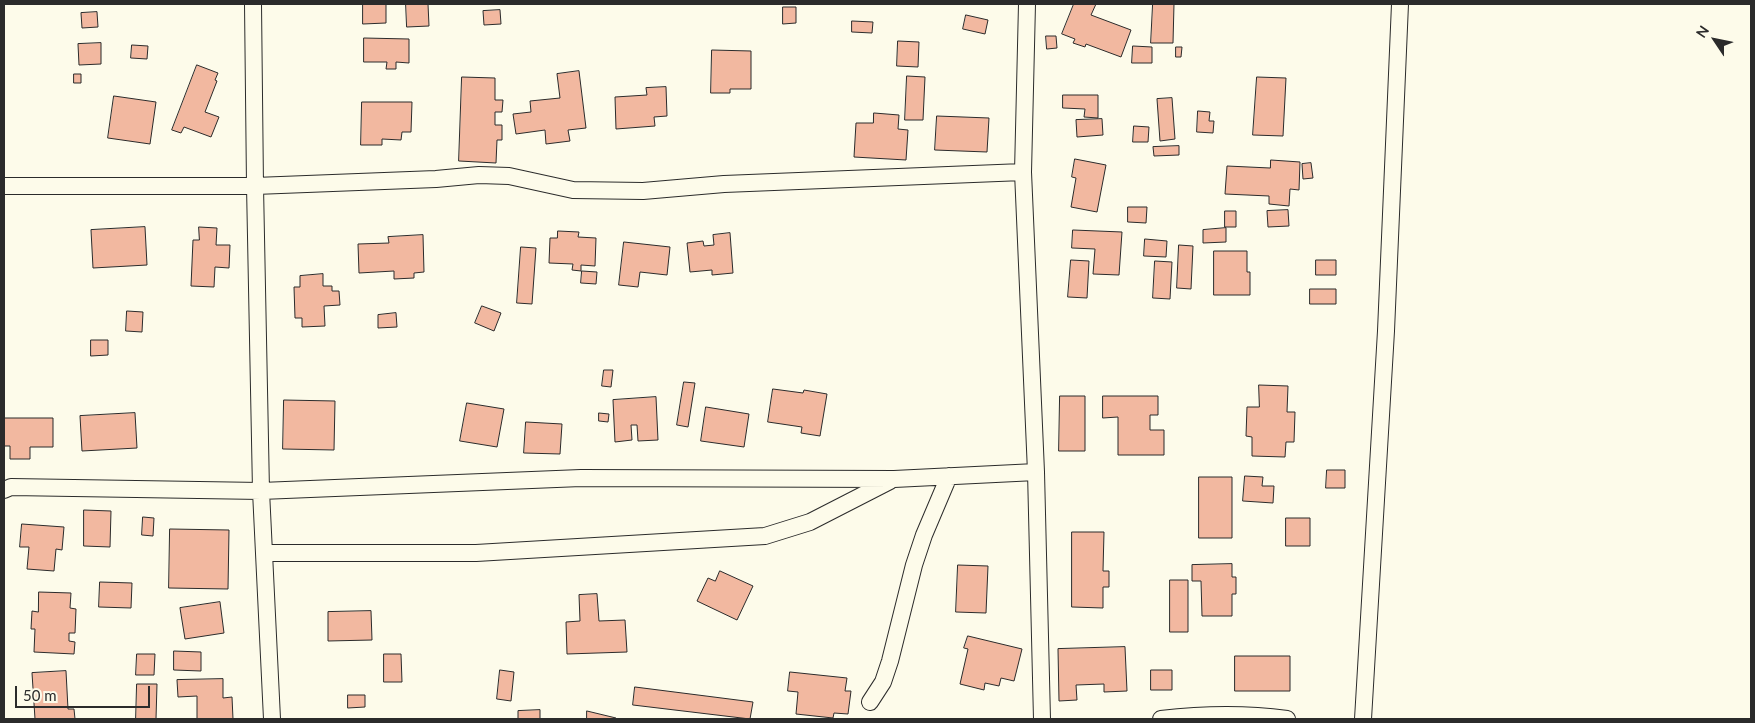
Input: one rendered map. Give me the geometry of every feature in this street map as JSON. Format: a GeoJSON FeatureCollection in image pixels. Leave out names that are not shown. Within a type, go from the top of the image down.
{"type":"FeatureCollection","features":[{"type":"Feature","properties":{"kind":"street"},"geometry":{"type":"LineString","coordinates":[[253,4],[260,491],[272,719]]}},
{"type":"Feature","properties":{"kind":"street"},"geometry":{"type":"LineString","coordinates":[[1027,4],[1022,172],[1036,472],[1042,719]]}},
{"type":"Feature","properties":{"kind":"street"},"geometry":{"type":"LineString","coordinates":[[1363,719],[1386,331],[1400,4]]}},
{"type":"Feature","properties":{"kind":"street"},"geometry":{"type":"LineString","coordinates":[[4,186],[255,186],[436,179],[479,175],[509,176],[573,190],[643,191],[724,184],[1022,172]]}},
{"type":"Feature","properties":{"kind":"street"},"geometry":{"type":"LineString","coordinates":[[4,490],[11,487],[260,491],[581,478],[894,479],[1036,472]]}},
{"type":"Feature","properties":{"kind":"street"},"geometry":{"type":"LineString","coordinates":[[870,702],[883,682],[888,668],[914,565],[930,517],[949,476]]}},
{"type":"Feature","properties":{"kind":"street"},"geometry":{"type":"LineString","coordinates":[[264,553],[476,553],[766,536],[810,522],[894,479]]}},
{"type":"Feature","properties":{"kind":"street"},"geometry":{"type":"LineString","coordinates":[[1161,719],[1192,715],[1243,714],[1287,719]]}},
{"type":"Feature","properties":{"kind":"building"},"geometry":{"type":"Polygon","coordinates":[[[363,4],[386,4],[386,23],[363,24],[363,4]]]}},
{"type":"Feature","properties":{"kind":"building"},"geometry":{"type":"Polygon","coordinates":[[[406,4],[428,4],[429,26],[407,27],[406,4]]]}},
{"type":"Feature","properties":{"kind":"building"},"geometry":{"type":"Polygon","coordinates":[[[1074,4],[1096,4],[1091,15],[1131,30],[1121,57],[1086,44],[1085,47],[1073,43],[1075,39],[1062,34],[1074,4]]]}},
{"type":"Feature","properties":{"kind":"building"},"geometry":{"type":"Polygon","coordinates":[[[1153,4],[1174,4],[1173,43],[1151,43],[1153,4]]]}},
{"type":"Feature","properties":{"kind":"building"},"geometry":{"type":"Polygon","coordinates":[[[783,7],[796,7],[796,23],[783,24],[783,7]]]}},
{"type":"Feature","properties":{"kind":"building"},"geometry":{"type":"Polygon","coordinates":[[[500,10],[501,24],[484,25],[483,11],[500,10]]]}},
{"type":"Feature","properties":{"kind":"building"},"geometry":{"type":"Polygon","coordinates":[[[97,12],[98,27],[82,28],[81,13],[97,12]]]}},
{"type":"Feature","properties":{"kind":"building"},"geometry":{"type":"Polygon","coordinates":[[[966,15],[988,20],[985,34],[963,29],[966,15]]]}},
{"type":"Feature","properties":{"kind":"building"},"geometry":{"type":"Polygon","coordinates":[[[852,21],[873,22],[872,33],[852,32],[852,21]]]}},
{"type":"Feature","properties":{"kind":"building"},"geometry":{"type":"Polygon","coordinates":[[[1046,36],[1056,36],[1057,48],[1047,49],[1046,36]]]}},
{"type":"Feature","properties":{"kind":"building"},"geometry":{"type":"Polygon","coordinates":[[[364,38],[409,39],[409,63],[396,62],[396,69],[386,69],[387,62],[364,62],[364,38]]]}},
{"type":"Feature","properties":{"kind":"building"},"geometry":{"type":"Polygon","coordinates":[[[898,41],[919,42],[918,67],[897,66],[898,41]]]}},
{"type":"Feature","properties":{"kind":"building"},"geometry":{"type":"Polygon","coordinates":[[[101,43],[101,64],[79,65],[78,44],[101,43]]]}},
{"type":"Feature","properties":{"kind":"building"},"geometry":{"type":"Polygon","coordinates":[[[132,45],[148,46],[147,59],[131,58],[132,45]]]}},
{"type":"Feature","properties":{"kind":"building"},"geometry":{"type":"Polygon","coordinates":[[[1133,46],[1152,47],[1152,63],[1132,63],[1133,46]]]}},
{"type":"Feature","properties":{"kind":"building"},"geometry":{"type":"Polygon","coordinates":[[[1176,47],[1182,47],[1181,57],[1176,57],[1176,47]]]}},
{"type":"Feature","properties":{"kind":"building"},"geometry":{"type":"Polygon","coordinates":[[[712,50],[751,51],[751,89],[730,89],[730,93],[711,93],[712,50]]]}},
{"type":"Feature","properties":{"kind":"building"},"geometry":{"type":"Polygon","coordinates":[[[197,65],[218,73],[215,80],[217,81],[205,112],[219,117],[211,137],[184,127],[181,133],[172,130],[197,65]]]}},
{"type":"Feature","properties":{"kind":"building"},"geometry":{"type":"Polygon","coordinates":[[[579,71],[586,128],[568,130],[570,141],[546,144],[545,130],[516,134],[513,114],[531,112],[530,101],[560,98],[557,74],[579,71]]]}},
{"type":"Feature","properties":{"kind":"building"},"geometry":{"type":"Polygon","coordinates":[[[74,74],[81,74],[81,83],[74,83],[74,74]]]}},
{"type":"Feature","properties":{"kind":"building"},"geometry":{"type":"Polygon","coordinates":[[[907,76],[925,77],[923,120],[905,120],[907,76]]]}},
{"type":"Feature","properties":{"kind":"building"},"geometry":{"type":"Polygon","coordinates":[[[462,77],[495,78],[495,100],[503,100],[502,112],[495,112],[495,125],[502,125],[502,140],[497,140],[496,163],[459,161],[462,77]]]}},
{"type":"Feature","properties":{"kind":"building"},"geometry":{"type":"Polygon","coordinates":[[[1257,77],[1286,78],[1283,136],[1253,135],[1257,77]]]}},
{"type":"Feature","properties":{"kind":"building"},"geometry":{"type":"Polygon","coordinates":[[[666,87],[667,116],[654,117],[655,126],[616,129],[615,97],[647,95],[646,88],[666,87]]]}},
{"type":"Feature","properties":{"kind":"building"},"geometry":{"type":"Polygon","coordinates":[[[1063,95],[1098,95],[1098,118],[1084,117],[1085,109],[1063,108],[1063,95]]]}},
{"type":"Feature","properties":{"kind":"building"},"geometry":{"type":"Polygon","coordinates":[[[114,96],[156,102],[150,144],[108,138],[114,96]]]}},
{"type":"Feature","properties":{"kind":"building"},"geometry":{"type":"Polygon","coordinates":[[[1172,98],[1175,139],[1160,141],[1157,99],[1172,98]]]}},
{"type":"Feature","properties":{"kind":"building"},"geometry":{"type":"Polygon","coordinates":[[[362,102],[412,102],[411,132],[402,132],[401,140],[382,139],[382,145],[361,145],[362,102]]]}},
{"type":"Feature","properties":{"kind":"building"},"geometry":{"type":"Polygon","coordinates":[[[1198,111],[1210,112],[1209,121],[1214,121],[1213,133],[1197,132],[1198,111]]]}},
{"type":"Feature","properties":{"kind":"building"},"geometry":{"type":"Polygon","coordinates":[[[874,113],[899,115],[898,129],[908,130],[906,160],[854,157],[856,123],[873,123],[874,113]]]}},
{"type":"Feature","properties":{"kind":"building"},"geometry":{"type":"Polygon","coordinates":[[[937,116],[989,118],[987,152],[935,150],[937,116]]]}},
{"type":"Feature","properties":{"kind":"building"},"geometry":{"type":"Polygon","coordinates":[[[1102,119],[1103,135],[1077,137],[1076,120],[1102,119]]]}},
{"type":"Feature","properties":{"kind":"building"},"geometry":{"type":"Polygon","coordinates":[[[1134,126],[1149,127],[1148,142],[1133,142],[1134,126]]]}},
{"type":"Feature","properties":{"kind":"building"},"geometry":{"type":"Polygon","coordinates":[[[1179,146],[1179,155],[1154,156],[1153,147],[1179,146]]]}},
{"type":"Feature","properties":{"kind":"building"},"geometry":{"type":"Polygon","coordinates":[[[1075,159],[1106,165],[1097,212],[1071,207],[1076,178],[1072,177],[1075,159]]]}},
{"type":"Feature","properties":{"kind":"building"},"geometry":{"type":"Polygon","coordinates":[[[1271,160],[1300,162],[1299,190],[1290,189],[1289,206],[1269,204],[1269,196],[1225,194],[1227,166],[1270,168],[1271,160]]]}},
{"type":"Feature","properties":{"kind":"building"},"geometry":{"type":"Polygon","coordinates":[[[1311,163],[1313,178],[1303,179],[1302,164],[1311,163]]]}},
{"type":"Feature","properties":{"kind":"building"},"geometry":{"type":"Polygon","coordinates":[[[1128,207],[1147,207],[1146,223],[1128,222],[1128,207]]]}},
{"type":"Feature","properties":{"kind":"building"},"geometry":{"type":"Polygon","coordinates":[[[1288,210],[1289,226],[1268,227],[1267,211],[1288,210]]]}},
{"type":"Feature","properties":{"kind":"building"},"geometry":{"type":"Polygon","coordinates":[[[1225,211],[1236,211],[1236,227],[1225,227],[1225,211]]]}},
{"type":"Feature","properties":{"kind":"building"},"geometry":{"type":"Polygon","coordinates":[[[145,227],[147,265],[93,268],[91,230],[145,227]]]}},
{"type":"Feature","properties":{"kind":"building"},"geometry":{"type":"Polygon","coordinates":[[[199,227],[217,228],[216,245],[230,245],[229,268],[215,267],[214,287],[191,286],[193,240],[199,240],[199,227]]]}},
{"type":"Feature","properties":{"kind":"building"},"geometry":{"type":"Polygon","coordinates":[[[1226,228],[1226,242],[1203,243],[1203,230],[1226,228]]]}},
{"type":"Feature","properties":{"kind":"building"},"geometry":{"type":"Polygon","coordinates":[[[1073,230],[1122,232],[1119,275],[1093,274],[1095,249],[1072,248],[1073,230]]]}},
{"type":"Feature","properties":{"kind":"building"},"geometry":{"type":"Polygon","coordinates":[[[558,231],[579,232],[578,237],[596,238],[595,266],[581,265],[581,271],[572,270],[573,264],[549,263],[550,238],[557,238],[558,231]]]}},
{"type":"Feature","properties":{"kind":"building"},"geometry":{"type":"Polygon","coordinates":[[[730,233],[733,273],[712,275],[712,270],[690,272],[687,243],[703,241],[704,246],[714,245],[713,235],[730,233]]]}},
{"type":"Feature","properties":{"kind":"building"},"geometry":{"type":"Polygon","coordinates":[[[423,235],[424,272],[414,273],[414,278],[394,279],[394,271],[359,273],[358,244],[389,243],[388,237],[423,235]]]}},
{"type":"Feature","properties":{"kind":"building"},"geometry":{"type":"Polygon","coordinates":[[[1145,239],[1167,241],[1166,257],[1144,256],[1145,239]]]}},
{"type":"Feature","properties":{"kind":"building"},"geometry":{"type":"Polygon","coordinates":[[[624,242],[670,247],[667,275],[640,272],[638,287],[619,285],[624,242]]]}},
{"type":"Feature","properties":{"kind":"building"},"geometry":{"type":"Polygon","coordinates":[[[1179,245],[1193,246],[1191,289],[1177,288],[1179,245]]]}},
{"type":"Feature","properties":{"kind":"building"},"geometry":{"type":"Polygon","coordinates":[[[521,247],[536,248],[532,304],[517,303],[521,247]]]}},
{"type":"Feature","properties":{"kind":"building"},"geometry":{"type":"Polygon","coordinates":[[[1214,251],[1247,251],[1247,272],[1250,272],[1250,295],[1214,295],[1214,251]]]}},
{"type":"Feature","properties":{"kind":"building"},"geometry":{"type":"Polygon","coordinates":[[[1071,260],[1089,261],[1087,298],[1068,297],[1071,260]]]}},
{"type":"Feature","properties":{"kind":"building"},"geometry":{"type":"Polygon","coordinates":[[[1316,260],[1336,260],[1336,275],[1316,275],[1316,260]]]}},
{"type":"Feature","properties":{"kind":"building"},"geometry":{"type":"Polygon","coordinates":[[[1155,261],[1172,262],[1170,299],[1153,298],[1155,261]]]}},
{"type":"Feature","properties":{"kind":"building"},"geometry":{"type":"Polygon","coordinates":[[[582,271],[597,272],[596,284],[581,283],[582,271]]]}},
{"type":"Feature","properties":{"kind":"building"},"geometry":{"type":"Polygon","coordinates":[[[323,274],[323,286],[332,286],[332,291],[339,291],[340,305],[324,306],[325,326],[302,327],[302,318],[295,318],[294,287],[300,287],[300,276],[323,274]]]}},
{"type":"Feature","properties":{"kind":"building"},"geometry":{"type":"Polygon","coordinates":[[[1310,289],[1336,289],[1336,304],[1310,304],[1310,289]]]}},
{"type":"Feature","properties":{"kind":"building"},"geometry":{"type":"Polygon","coordinates":[[[482,306],[501,313],[494,331],[475,323],[482,306]]]}},
{"type":"Feature","properties":{"kind":"building"},"geometry":{"type":"Polygon","coordinates":[[[127,311],[143,312],[142,332],[126,331],[127,311]]]}},
{"type":"Feature","properties":{"kind":"building"},"geometry":{"type":"Polygon","coordinates":[[[396,313],[397,327],[378,328],[378,315],[396,313]]]}},
{"type":"Feature","properties":{"kind":"building"},"geometry":{"type":"Polygon","coordinates":[[[91,340],[108,340],[108,355],[91,356],[91,340]]]}},
{"type":"Feature","properties":{"kind":"building"},"geometry":{"type":"Polygon","coordinates":[[[604,370],[613,370],[611,387],[602,386],[604,370]]]}},
{"type":"Feature","properties":{"kind":"building"},"geometry":{"type":"Polygon","coordinates":[[[684,382],[695,383],[688,427],[677,425],[684,382]]]}},
{"type":"Feature","properties":{"kind":"building"},"geometry":{"type":"Polygon","coordinates":[[[1259,385],[1288,386],[1287,412],[1295,412],[1294,442],[1286,442],[1285,457],[1252,456],[1252,437],[1246,436],[1247,407],[1259,407],[1259,385]]]}},
{"type":"Feature","properties":{"kind":"building"},"geometry":{"type":"Polygon","coordinates":[[[773,389],[803,393],[804,390],[827,394],[820,436],[801,433],[802,427],[768,422],[773,389]]]}},
{"type":"Feature","properties":{"kind":"building"},"geometry":{"type":"Polygon","coordinates":[[[1060,396],[1085,396],[1085,451],[1059,451],[1060,396]]]}},
{"type":"Feature","properties":{"kind":"building"},"geometry":{"type":"Polygon","coordinates":[[[1103,396],[1158,396],[1158,415],[1150,415],[1150,430],[1164,430],[1164,455],[1118,455],[1118,417],[1103,418],[1103,396]]]}},
{"type":"Feature","properties":{"kind":"building"},"geometry":{"type":"Polygon","coordinates":[[[656,397],[658,440],[638,441],[637,425],[631,425],[632,440],[615,442],[613,400],[656,397]]]}},
{"type":"Feature","properties":{"kind":"building"},"geometry":{"type":"Polygon","coordinates":[[[284,400],[335,401],[334,450],[283,449],[284,400]]]}},
{"type":"Feature","properties":{"kind":"building"},"geometry":{"type":"Polygon","coordinates":[[[467,403],[504,409],[497,447],[460,441],[467,403]]]}},
{"type":"Feature","properties":{"kind":"building"},"geometry":{"type":"Polygon","coordinates":[[[706,407],[749,414],[744,447],[701,441],[706,407]]]}},
{"type":"Feature","properties":{"kind":"building"},"geometry":{"type":"Polygon","coordinates":[[[135,413],[137,448],[82,451],[80,416],[135,413]]]}},
{"type":"Feature","properties":{"kind":"building"},"geometry":{"type":"Polygon","coordinates":[[[599,413],[609,414],[608,422],[599,421],[599,413]]]}},
{"type":"Feature","properties":{"kind":"building"},"geometry":{"type":"Polygon","coordinates":[[[4,418],[53,418],[53,447],[30,447],[30,459],[10,459],[10,446],[4,446],[4,418]]]}},
{"type":"Feature","properties":{"kind":"building"},"geometry":{"type":"Polygon","coordinates":[[[526,422],[562,424],[560,454],[524,453],[526,422]]]}},
{"type":"Feature","properties":{"kind":"building"},"geometry":{"type":"Polygon","coordinates":[[[1327,470],[1345,470],[1345,488],[1326,488],[1327,470]]]}},
{"type":"Feature","properties":{"kind":"building"},"geometry":{"type":"Polygon","coordinates":[[[1245,476],[1263,477],[1262,486],[1274,486],[1273,503],[1243,501],[1245,476]]]}},
{"type":"Feature","properties":{"kind":"building"},"geometry":{"type":"Polygon","coordinates":[[[1199,477],[1232,477],[1232,538],[1199,538],[1199,477]]]}},
{"type":"Feature","properties":{"kind":"building"},"geometry":{"type":"Polygon","coordinates":[[[84,510],[111,511],[110,547],[84,546],[84,510]]]}},
{"type":"Feature","properties":{"kind":"building"},"geometry":{"type":"Polygon","coordinates":[[[143,517],[154,518],[153,536],[142,535],[143,517]]]}},
{"type":"Feature","properties":{"kind":"building"},"geometry":{"type":"Polygon","coordinates":[[[1286,518],[1310,518],[1310,546],[1286,546],[1286,518]]]}},
{"type":"Feature","properties":{"kind":"building"},"geometry":{"type":"Polygon","coordinates":[[[22,524],[64,527],[62,550],[56,549],[54,571],[27,569],[29,547],[20,547],[22,524]]]}},
{"type":"Feature","properties":{"kind":"building"},"geometry":{"type":"Polygon","coordinates":[[[170,529],[229,530],[228,589],[169,588],[170,529]]]}},
{"type":"Feature","properties":{"kind":"building"},"geometry":{"type":"Polygon","coordinates":[[[1072,532],[1104,532],[1103,571],[1109,571],[1109,587],[1103,587],[1103,608],[1072,607],[1072,532]]]}},
{"type":"Feature","properties":{"kind":"building"},"geometry":{"type":"Polygon","coordinates":[[[1232,564],[1232,577],[1236,577],[1236,594],[1232,594],[1232,616],[1202,616],[1201,581],[1192,581],[1192,565],[1232,564]]]}},
{"type":"Feature","properties":{"kind":"building"},"geometry":{"type":"Polygon","coordinates":[[[958,565],[988,566],[986,613],[956,612],[958,565]]]}},
{"type":"Feature","properties":{"kind":"building"},"geometry":{"type":"Polygon","coordinates":[[[720,571],[753,586],[737,620],[697,601],[708,578],[715,581],[720,571]]]}},
{"type":"Feature","properties":{"kind":"building"},"geometry":{"type":"Polygon","coordinates":[[[1170,580],[1188,580],[1188,632],[1170,632],[1170,580]]]}},
{"type":"Feature","properties":{"kind":"building"},"geometry":{"type":"Polygon","coordinates":[[[100,582],[132,583],[131,608],[99,607],[100,582]]]}},
{"type":"Feature","properties":{"kind":"building"},"geometry":{"type":"Polygon","coordinates":[[[39,592],[71,593],[70,608],[76,609],[75,633],[69,633],[69,641],[75,642],[74,654],[34,652],[35,629],[31,629],[32,611],[38,612],[39,592]]]}},
{"type":"Feature","properties":{"kind":"building"},"geometry":{"type":"Polygon","coordinates":[[[597,594],[599,621],[625,620],[627,652],[567,654],[566,622],[580,621],[579,595],[597,594]]]}},
{"type":"Feature","properties":{"kind":"building"},"geometry":{"type":"Polygon","coordinates":[[[220,602],[224,633],[185,639],[180,608],[220,602]]]}},
{"type":"Feature","properties":{"kind":"building"},"geometry":{"type":"Polygon","coordinates":[[[371,611],[372,640],[328,641],[328,612],[371,611]]]}},
{"type":"Feature","properties":{"kind":"building"},"geometry":{"type":"Polygon","coordinates":[[[968,636],[1022,649],[1014,681],[1001,678],[999,686],[985,683],[984,690],[960,684],[968,649],[964,648],[968,636]]]}},
{"type":"Feature","properties":{"kind":"building"},"geometry":{"type":"Polygon","coordinates":[[[1125,647],[1127,691],[1104,692],[1104,684],[1076,685],[1077,700],[1059,701],[1058,649],[1125,647]]]}},
{"type":"Feature","properties":{"kind":"building"},"geometry":{"type":"Polygon","coordinates":[[[174,651],[201,652],[201,671],[174,670],[174,651]]]}},
{"type":"Feature","properties":{"kind":"building"},"geometry":{"type":"Polygon","coordinates":[[[137,654],[155,654],[154,675],[136,675],[137,654]]]}},
{"type":"Feature","properties":{"kind":"building"},"geometry":{"type":"Polygon","coordinates":[[[384,654],[401,654],[402,682],[384,682],[384,654]]]}},
{"type":"Feature","properties":{"kind":"building"},"geometry":{"type":"Polygon","coordinates":[[[1235,656],[1290,656],[1290,691],[1235,691],[1235,656]]]}},
{"type":"Feature","properties":{"kind":"building"},"geometry":{"type":"Polygon","coordinates":[[[500,670],[514,672],[511,701],[497,699],[500,670]]]}},
{"type":"Feature","properties":{"kind":"building"},"geometry":{"type":"Polygon","coordinates":[[[1151,670],[1172,670],[1172,690],[1151,690],[1151,670]]]}},
{"type":"Feature","properties":{"kind":"building"},"geometry":{"type":"Polygon","coordinates":[[[66,671],[68,709],[74,709],[75,719],[35,719],[32,673],[66,671]]]}},
{"type":"Feature","properties":{"kind":"building"},"geometry":{"type":"Polygon","coordinates":[[[790,672],[847,678],[845,691],[851,691],[848,714],[834,713],[833,718],[796,714],[798,692],[788,691],[790,672]]]}},
{"type":"Feature","properties":{"kind":"building"},"geometry":{"type":"Polygon","coordinates":[[[223,679],[223,698],[232,697],[233,719],[197,719],[197,696],[178,697],[177,680],[223,679]]]}},
{"type":"Feature","properties":{"kind":"building"},"geometry":{"type":"Polygon","coordinates":[[[137,684],[157,684],[156,719],[136,719],[137,684]]]}},
{"type":"Feature","properties":{"kind":"building"},"geometry":{"type":"Polygon","coordinates":[[[635,687],[753,702],[750,719],[633,705],[635,687]]]}},
{"type":"Feature","properties":{"kind":"building"},"geometry":{"type":"Polygon","coordinates":[[[348,695],[365,695],[365,707],[348,708],[348,695]]]}},
{"type":"Feature","properties":{"kind":"building"},"geometry":{"type":"Polygon","coordinates":[[[540,710],[540,719],[518,719],[518,711],[540,710]]]}},
{"type":"Feature","properties":{"kind":"building"},"geometry":{"type":"Polygon","coordinates":[[[587,711],[616,718],[616,719],[587,719],[587,711]]]}}]}
